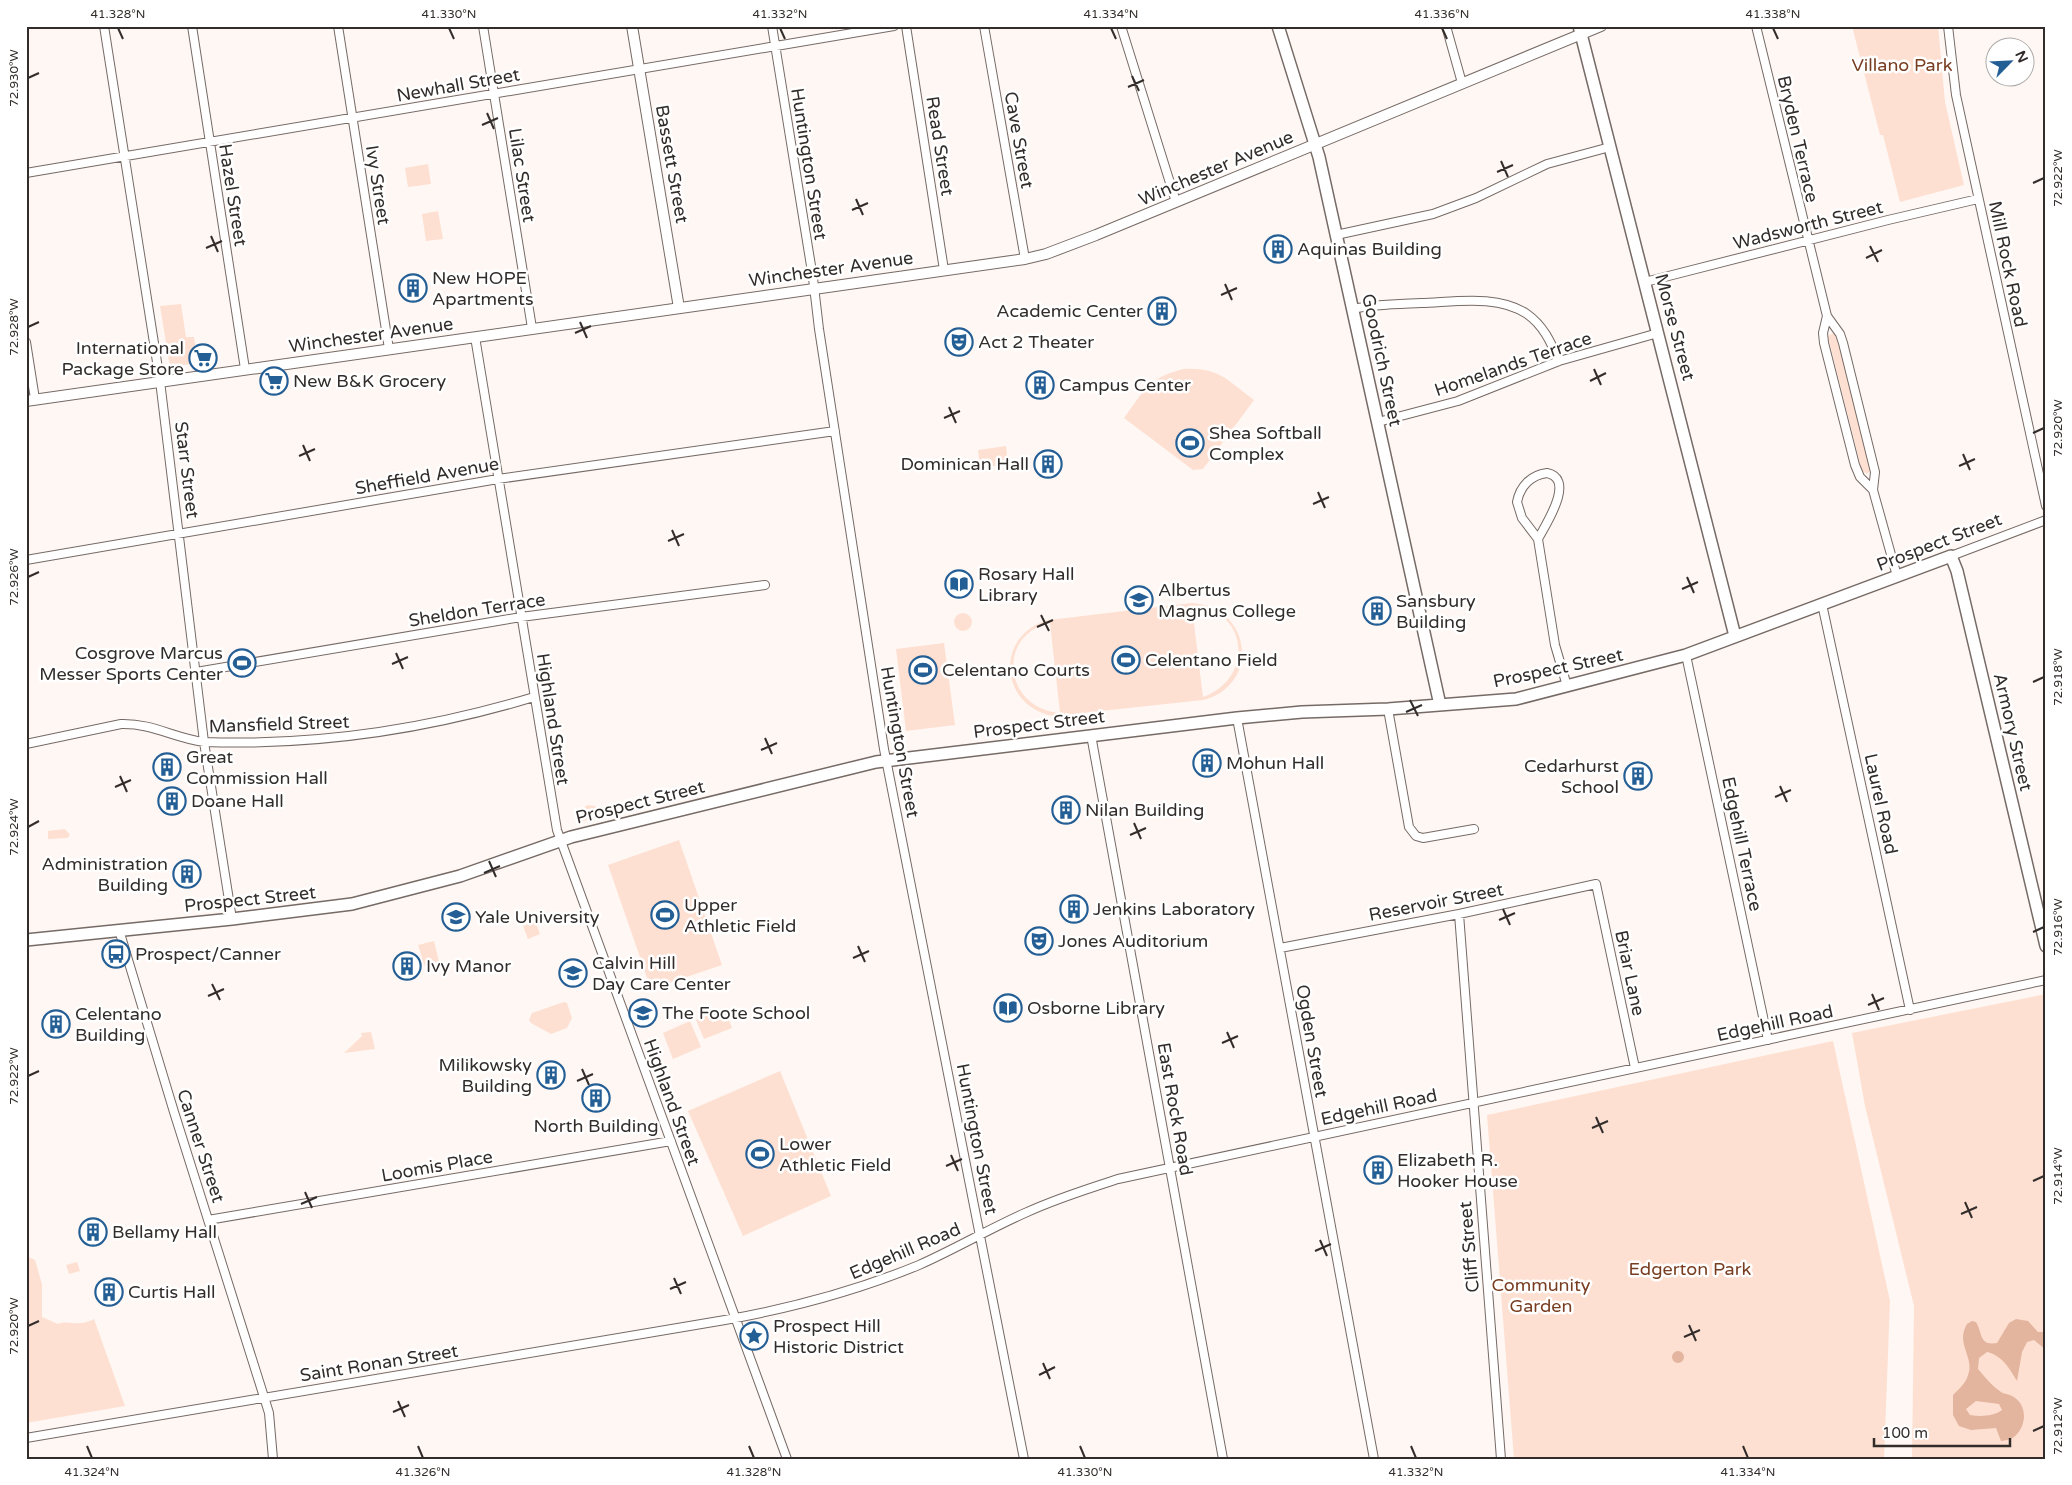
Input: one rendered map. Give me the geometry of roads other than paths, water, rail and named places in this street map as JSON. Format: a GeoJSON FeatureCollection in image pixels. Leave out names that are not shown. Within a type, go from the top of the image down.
{"type":"FeatureCollection","features":[{"type":"Feature","properties":{"kind":"main road","name":"Goodrich Street"},"geometry":{"type":"LineString","coordinates":[[1278,26],[1315,144],[1440,705]]}},
{"type":"Feature","properties":{"kind":"main road","name":"Morse Street"},"geometry":{"type":"LineString","coordinates":[[1580,30],[1735,636]]}},
{"type":"Feature","properties":{"kind":"main road","name":"Prospect Street"},"geometry":{"type":"LineString","coordinates":[[26,940],[335,907],[460,876],[561,841],[831,773],[887,761],[1237,718],[1302,712],[1388,709],[1516,699],[1686,655],[1951,556]]}},
{"type":"Feature","properties":{"kind":"main road","name":"Armory Street"},"geometry":{"type":"LineString","coordinates":[[1951,556],[1959,580],[2046,946]]}},
{"type":"Feature","properties":{"kind":"street","name":"Starr Street"},"geometry":{"type":"LineString","coordinates":[[104,26],[160,381],[204,742],[232,919]]}},
{"type":"Feature","properties":{"kind":"street","name":"Hazel Street"},"geometry":{"type":"LineString","coordinates":[[192,26],[244,369]]}},
{"type":"Feature","properties":{"kind":"street","name":"Ivy Street"},"geometry":{"type":"LineString","coordinates":[[338,26],[388,349]]}},
{"type":"Feature","properties":{"kind":"street","name":"Lilac Street"},"geometry":{"type":"LineString","coordinates":[[483,26],[532,328]]}},
{"type":"Feature","properties":{"kind":"street","name":"Bassett Street"},"geometry":{"type":"LineString","coordinates":[[632,26],[679,308]]}},
{"type":"Feature","properties":{"kind":"street","name":"Huntington Street"},"geometry":{"type":"LineString","coordinates":[[772,26],[887,761],[1024,1459]]}},
{"type":"Feature","properties":{"kind":"street","name":"Newhall Street"},"geometry":{"type":"LineString","coordinates":[[26,172],[894,26]]}},
{"type":"Feature","properties":{"kind":"street","name":"Read Street"},"geometry":{"type":"LineString","coordinates":[[906,26],[944,270]]}},
{"type":"Feature","properties":{"kind":"street","name":"Cave Street"},"geometry":{"type":"LineString","coordinates":[[984,26],[1026,259]]}},
{"type":"Feature","properties":{"kind":"street"},"geometry":{"type":"LineString","coordinates":[[1121,26],[1176,202]]}},
{"type":"Feature","properties":{"kind":"street"},"geometry":{"type":"LineString","coordinates":[[1446,26],[1462,84]]}},
{"type":"Feature","properties":{"kind":"street","name":"Winchester Avenue"},"geometry":{"type":"LineString","coordinates":[[31,400],[1026,259],[1065,247],[1462,84],[1580,30],[1601,26]]}},
{"type":"Feature","properties":{"kind":"street","name":"Bryden Terrace"},"geometry":{"type":"LineString","coordinates":[[1756,26],[1827,316],[1840,334],[1848,360],[1875,472],[1873,490],[1897,576]]}},
{"type":"Feature","properties":{"kind":"street","name":"Mill Rock Road"},"geometry":{"type":"LineString","coordinates":[[1948,26],[1956,95],[2046,506]]}},
{"type":"Feature","properties":{"kind":"street"},"geometry":{"type":"LineString","coordinates":[[1336,235],[1433,214],[1476,198],[1547,164],[1610,147]]}},
{"type":"Feature","properties":{"kind":"street","name":"Wadsworth Street"},"geometry":{"type":"LineString","coordinates":[[1645,282],[1978,199]]}},
{"type":"Feature","properties":{"kind":"street"},"geometry":{"type":"LineString","coordinates":[[1352,309],[1386,304],[1466,301],[1504,305],[1525,313],[1538,324],[1550,340],[1559,361]]}},
{"type":"Feature","properties":{"kind":"street","name":"Bryden Terrace"},"geometry":{"type":"LineString","coordinates":[[1827,316],[1822,332],[1824,343],[1855,464],[1860,477],[1873,490]]}},
{"type":"Feature","properties":{"kind":"street","name":"Homelands Terrace"},"geometry":{"type":"LineString","coordinates":[[1378,422],[1458,401],[1559,361],[1658,333]]}},
{"type":"Feature","properties":{"kind":"street","name":"Highland Street"},"geometry":{"type":"LineString","coordinates":[[475,337],[557,830],[787,1459]]}},
{"type":"Feature","properties":{"kind":"street"},"geometry":{"type":"LineString","coordinates":[[26,342],[31,400]]}},
{"type":"Feature","properties":{"kind":"street","name":"Sheffield Avenue"},"geometry":{"type":"LineString","coordinates":[[26,560],[498,480],[835,431]]}},
{"type":"Feature","properties":{"kind":"street"},"geometry":{"type":"LineString","coordinates":[[1538,539],[1560,494],[1558,481],[1550,474],[1543,474],[1530,480],[1520,490],[1517,502],[1522,518],[1538,539],[1555,645],[1567,686]]}},
{"type":"Feature","properties":{"kind":"street","name":"Prospect Street"},"geometry":{"type":"LineString","coordinates":[[1951,556],[2046,520]]}},
{"type":"Feature","properties":{"kind":"street","name":"Sheldon Terrace"},"geometry":{"type":"LineString","coordinates":[[196,672],[521,617],[765,585]]}},
{"type":"Feature","properties":{"kind":"street","name":"Laurel Road"},"geometry":{"type":"LineString","coordinates":[[1822,604],[1910,1010]]}},
{"type":"Feature","properties":{"kind":"street","name":"Edgehill Terrace"},"geometry":{"type":"LineString","coordinates":[[1686,655],[1768,1040]]}},
{"type":"Feature","properties":{"kind":"street","name":"Mansfield Street"},"geometry":{"type":"LineString","coordinates":[[26,744],[121,724],[151,726],[194,741],[204,742],[344,738],[460,717],[534,697]]}},
{"type":"Feature","properties":{"kind":"street"},"geometry":{"type":"LineString","coordinates":[[1388,709],[1409,827],[1416,836],[1423,838],[1474,829]]}},
{"type":"Feature","properties":{"kind":"street","name":"Ogden Street"},"geometry":{"type":"LineString","coordinates":[[1237,718],[1374,1459]]}},
{"type":"Feature","properties":{"kind":"street","name":"East Rock Road"},"geometry":{"type":"LineString","coordinates":[[1091,735],[1223,1459]]}},
{"type":"Feature","properties":{"kind":"street","name":"Reservoir Street"},"geometry":{"type":"LineString","coordinates":[[1280,948],[1459,914],[1596,884]]}},
{"type":"Feature","properties":{"kind":"street","name":"Briar Lane"},"geometry":{"type":"LineString","coordinates":[[1596,884],[1635,1068]]}},
{"type":"Feature","properties":{"kind":"street","name":"Cliff Street"},"geometry":{"type":"LineString","coordinates":[[1459,914],[1501,1459]]}},
{"type":"Feature","properties":{"kind":"street","name":"Canner Street"},"geometry":{"type":"LineString","coordinates":[[119,930],[269,1413],[273,1459]]}},
{"type":"Feature","properties":{"kind":"street","name":"Edgehill Road"},"geometry":{"type":"LineString","coordinates":[[736,1318],[788,1308],[862,1287],[919,1264],[1026,1212],[1118,1179],[2046,980]]}},
{"type":"Feature","properties":{"kind":"street","name":"Loomis Place"},"geometry":{"type":"LineString","coordinates":[[208,1220],[671,1141]]}},
{"type":"Feature","properties":{"kind":"street","name":"Saint Ronan Street"},"geometry":{"type":"LineString","coordinates":[[26,1438],[736,1318]]}},
{"type":"Feature","properties":{"kind":"place","name":"Aquinas Building"},"geometry":{"type":"Point","coordinates":[1278,249]}},
{"type":"Feature","properties":{"kind":"place","name":"New HOPE Apartments"},"geometry":{"type":"Point","coordinates":[413,288]}},
{"type":"Feature","properties":{"kind":"place","name":"Academic Center"},"geometry":{"type":"Point","coordinates":[1162,311]}},
{"type":"Feature","properties":{"kind":"place","name":"Act 2 Theater"},"geometry":{"type":"Point","coordinates":[959,342]}},
{"type":"Feature","properties":{"kind":"place","name":"International Package Store"},"geometry":{"type":"Point","coordinates":[203,358]}},
{"type":"Feature","properties":{"kind":"place","name":"New B&K Grocery"},"geometry":{"type":"Point","coordinates":[274,381]}},
{"type":"Feature","properties":{"kind":"place","name":"Campus Center"},"geometry":{"type":"Point","coordinates":[1040,385]}},
{"type":"Feature","properties":{"kind":"place","name":"Shea Softball Complex"},"geometry":{"type":"Point","coordinates":[1190,443]}},
{"type":"Feature","properties":{"kind":"place","name":"Dominican Hall"},"geometry":{"type":"Point","coordinates":[1048,464]}},
{"type":"Feature","properties":{"kind":"place","name":"Rosary Hall Library"},"geometry":{"type":"Point","coordinates":[959,584]}},
{"type":"Feature","properties":{"kind":"place","name":"Albertus Magnus College"},"geometry":{"type":"Point","coordinates":[1139,600]}},
{"type":"Feature","properties":{"kind":"place","name":"Sansbury Building"},"geometry":{"type":"Point","coordinates":[1377,611]}},
{"type":"Feature","properties":{"kind":"place","name":"Celentano Field"},"geometry":{"type":"Point","coordinates":[1126,660]}},
{"type":"Feature","properties":{"kind":"place","name":"Cosgrove Marcus Messer Sports Center"},"geometry":{"type":"Point","coordinates":[242,663]}},
{"type":"Feature","properties":{"kind":"place","name":"Celentano Courts"},"geometry":{"type":"Point","coordinates":[923,670]}},
{"type":"Feature","properties":{"kind":"place","name":"Mohun Hall"},"geometry":{"type":"Point","coordinates":[1207,763]}},
{"type":"Feature","properties":{"kind":"place","name":"Great Commission Hall"},"geometry":{"type":"Point","coordinates":[167,767]}},
{"type":"Feature","properties":{"kind":"place","name":"Cedarhurst School"},"geometry":{"type":"Point","coordinates":[1638,776]}},
{"type":"Feature","properties":{"kind":"place","name":"Doane Hall"},"geometry":{"type":"Point","coordinates":[172,801]}},
{"type":"Feature","properties":{"kind":"place","name":"Nilan Building"},"geometry":{"type":"Point","coordinates":[1066,810]}},
{"type":"Feature","properties":{"kind":"place","name":"Administration Building"},"geometry":{"type":"Point","coordinates":[187,874]}},
{"type":"Feature","properties":{"kind":"place","name":"Jenkins Laboratory"},"geometry":{"type":"Point","coordinates":[1074,909]}},
{"type":"Feature","properties":{"kind":"place","name":"Upper Athletic Field"},"geometry":{"type":"Point","coordinates":[665,915]}},
{"type":"Feature","properties":{"kind":"place","name":"Yale University"},"geometry":{"type":"Point","coordinates":[456,917]}},
{"type":"Feature","properties":{"kind":"place","name":"Jones Auditorium"},"geometry":{"type":"Point","coordinates":[1039,941]}},
{"type":"Feature","properties":{"kind":"place","name":"Prospect/Canner"},"geometry":{"type":"Point","coordinates":[116,954]}},
{"type":"Feature","properties":{"kind":"place","name":"Ivy Manor"},"geometry":{"type":"Point","coordinates":[407,966]}},
{"type":"Feature","properties":{"kind":"place","name":"Calvin Hill Day Care Center"},"geometry":{"type":"Point","coordinates":[573,973]}},
{"type":"Feature","properties":{"kind":"place","name":"Osborne Library"},"geometry":{"type":"Point","coordinates":[1008,1008]}},
{"type":"Feature","properties":{"kind":"place","name":"The Foote School"},"geometry":{"type":"Point","coordinates":[643,1013]}},
{"type":"Feature","properties":{"kind":"place","name":"Celentano Building"},"geometry":{"type":"Point","coordinates":[56,1024]}},
{"type":"Feature","properties":{"kind":"place","name":"Milikowsky Building"},"geometry":{"type":"Point","coordinates":[551,1075]}},
{"type":"Feature","properties":{"kind":"place","name":"North Building"},"geometry":{"type":"Point","coordinates":[596,1098]}},
{"type":"Feature","properties":{"kind":"place","name":"Lower Athletic Field"},"geometry":{"type":"Point","coordinates":[760,1154]}},
{"type":"Feature","properties":{"kind":"place","name":"Elizabeth R. Hooker House"},"geometry":{"type":"Point","coordinates":[1378,1170]}},
{"type":"Feature","properties":{"kind":"place","name":"Bellamy Hall"},"geometry":{"type":"Point","coordinates":[93,1232]}},
{"type":"Feature","properties":{"kind":"place","name":"Curtis Hall"},"geometry":{"type":"Point","coordinates":[109,1292]}},
{"type":"Feature","properties":{"kind":"place","name":"Prospect Hill Historic District"},"geometry":{"type":"Point","coordinates":[754,1336]}},
{"type":"Feature","properties":{"kind":"park label","name":"Villano Park"},"geometry":{"type":"Point","coordinates":[1902,65]}},
{"type":"Feature","properties":{"kind":"park label","name":"Edgerton Park"},"geometry":{"type":"Point","coordinates":[1690,1269]}},
{"type":"Feature","properties":{"kind":"park label","name":"Community Garden"},"geometry":{"type":"Point","coordinates":[1541,1295]}}]}
